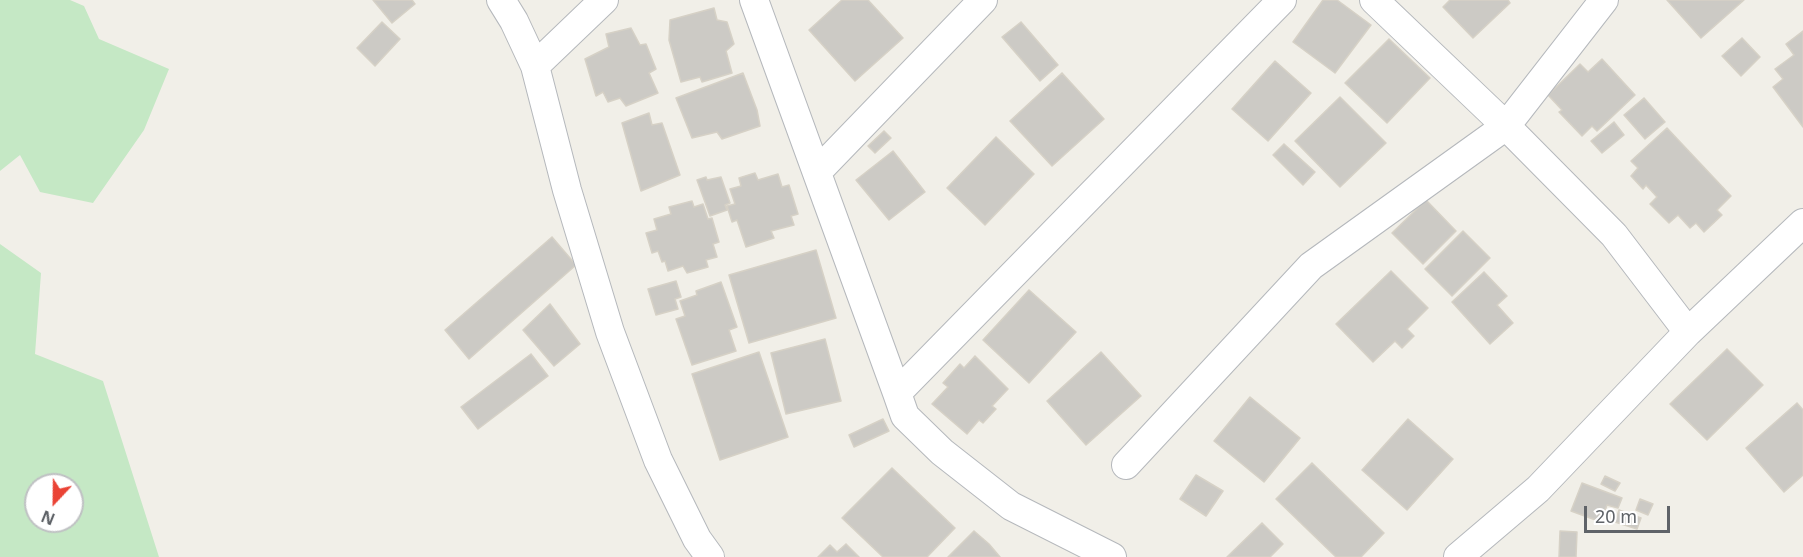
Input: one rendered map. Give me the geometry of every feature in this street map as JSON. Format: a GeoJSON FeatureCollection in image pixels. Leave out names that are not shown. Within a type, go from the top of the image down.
{"type":"FeatureCollection","features":[{"type":"Feature","properties":{"kind":"street"},"geometry":{"type":"LineString","coordinates":[[501,0],[514,21],[534,66],[567,190],[610,332],[658,460],[697,539],[710,557]]}},
{"type":"Feature","properties":{"kind":"street"},"geometry":{"type":"LineString","coordinates":[[534,66],[604,0]]}},
{"type":"Feature","properties":{"kind":"street"},"geometry":{"type":"LineString","coordinates":[[754,0],[905,416],[934,445],[1011,506],[1112,557]]}},
{"type":"Feature","properties":{"kind":"street"},"geometry":{"type":"LineString","coordinates":[[817,172],[983,0]]}},
{"type":"Feature","properties":{"kind":"street"},"geometry":{"type":"LineString","coordinates":[[897,393],[1282,0]]}},
{"type":"Feature","properties":{"kind":"street"},"geometry":{"type":"LineString","coordinates":[[1374,0],[1506,126],[1614,236],[1688,332]]}},
{"type":"Feature","properties":{"kind":"street"},"geometry":{"type":"LineString","coordinates":[[1126,465],[1311,266],[1506,126],[1604,0]]}},
{"type":"Feature","properties":{"kind":"street"},"geometry":{"type":"LineString","coordinates":[[1458,557],[1538,489],[1688,332],[1803,223]]}},
{"type":"Feature","properties":{"kind":"green space"},"geometry":{"type":"Polygon","coordinates":[[[0,0],[70,0],[84,6],[99,39],[169,69],[144,130],[93,203],[40,192],[20,155],[0,171],[0,0]]]}},
{"type":"Feature","properties":{"kind":"green space"},"geometry":{"type":"Polygon","coordinates":[[[0,244],[41,273],[35,354],[103,381],[159,557],[0,557],[0,244]]]}},
{"type":"Feature","properties":{"kind":"building"},"geometry":{"type":"Polygon","coordinates":[[[373,0],[412,0],[415,4],[392,23],[373,0]]]}},
{"type":"Feature","properties":{"kind":"building"},"geometry":{"type":"Polygon","coordinates":[[[842,0],[868,0],[903,38],[855,81],[809,30],[842,0]]]}},
{"type":"Feature","properties":{"kind":"building"},"geometry":{"type":"Polygon","coordinates":[[[1323,0],[1337,0],[1371,25],[1335,73],[1293,42],[1323,0]]]}},
{"type":"Feature","properties":{"kind":"building"},"geometry":{"type":"Polygon","coordinates":[[[1450,0],[1508,0],[1510,3],[1473,38],[1443,7],[1450,0]]]}},
{"type":"Feature","properties":{"kind":"building"},"geometry":{"type":"Polygon","coordinates":[[[1667,0],[1744,0],[1701,38],[1667,0]]]}},
{"type":"Feature","properties":{"kind":"building"},"geometry":{"type":"Polygon","coordinates":[[[714,8],[717,20],[727,22],[734,44],[726,51],[732,73],[702,82],[700,77],[681,82],[669,40],[670,20],[714,8]]]}},
{"type":"Feature","properties":{"kind":"building"},"geometry":{"type":"Polygon","coordinates":[[[382,22],[400,39],[375,66],[357,48],[382,22]]]}},
{"type":"Feature","properties":{"kind":"building"},"geometry":{"type":"Polygon","coordinates":[[[1021,22],[1058,65],[1040,81],[1002,37],[1021,22]]]}},
{"type":"Feature","properties":{"kind":"building"},"geometry":{"type":"Polygon","coordinates":[[[631,28],[640,45],[646,44],[656,69],[649,73],[658,93],[626,106],[620,98],[608,102],[603,92],[596,96],[585,59],[609,47],[606,34],[631,28]]]}},
{"type":"Feature","properties":{"kind":"building"},"geometry":{"type":"Polygon","coordinates":[[[1803,31],[1803,127],[1773,87],[1783,79],[1775,69],[1794,55],[1786,44],[1803,31]]]}},
{"type":"Feature","properties":{"kind":"building"},"geometry":{"type":"Polygon","coordinates":[[[1742,38],[1760,57],[1741,76],[1722,56],[1742,38]]]}},
{"type":"Feature","properties":{"kind":"building"},"geometry":{"type":"Polygon","coordinates":[[[1389,39],[1430,78],[1387,123],[1345,83],[1389,39]]]}},
{"type":"Feature","properties":{"kind":"building"},"geometry":{"type":"Polygon","coordinates":[[[1602,59],[1635,95],[1597,131],[1592,126],[1582,136],[1559,112],[1562,110],[1548,95],[1580,64],[1588,72],[1602,59]]]}},
{"type":"Feature","properties":{"kind":"building"},"geometry":{"type":"Polygon","coordinates":[[[1275,61],[1311,93],[1268,141],[1232,109],[1275,61]]]}},
{"type":"Feature","properties":{"kind":"building"},"geometry":{"type":"Polygon","coordinates":[[[743,73],[757,110],[760,126],[722,139],[717,132],[692,138],[676,98],[743,73]]]}},
{"type":"Feature","properties":{"kind":"building"},"geometry":{"type":"Polygon","coordinates":[[[1062,73],[1104,119],[1052,166],[1010,121],[1062,73]]]}},
{"type":"Feature","properties":{"kind":"building"},"geometry":{"type":"Polygon","coordinates":[[[1340,97],[1386,143],[1340,187],[1295,141],[1340,97]]]}},
{"type":"Feature","properties":{"kind":"building"},"geometry":{"type":"Polygon","coordinates":[[[1644,98],[1665,122],[1645,139],[1624,115],[1644,98]]]}},
{"type":"Feature","properties":{"kind":"building"},"geometry":{"type":"Polygon","coordinates":[[[649,113],[652,125],[662,123],[680,175],[641,191],[622,123],[649,113]]]}},
{"type":"Feature","properties":{"kind":"building"},"geometry":{"type":"Polygon","coordinates":[[[1614,122],[1624,135],[1602,153],[1591,141],[1614,122]]]}},
{"type":"Feature","properties":{"kind":"building"},"geometry":{"type":"Polygon","coordinates":[[[1667,128],[1731,196],[1717,210],[1722,215],[1704,232],[1696,223],[1690,228],[1678,215],[1669,223],[1650,204],[1657,197],[1646,185],[1643,189],[1631,176],[1638,168],[1631,161],[1667,128]]]}},
{"type":"Feature","properties":{"kind":"building"},"geometry":{"type":"Polygon","coordinates":[[[884,131],[891,138],[875,153],[868,146],[884,131]]]}},
{"type":"Feature","properties":{"kind":"building"},"geometry":{"type":"Polygon","coordinates":[[[996,137],[1034,174],[985,225],[947,188],[996,137]]]}},
{"type":"Feature","properties":{"kind":"building"},"geometry":{"type":"Polygon","coordinates":[[[1284,144],[1315,172],[1303,185],[1273,155],[1284,144]]]}},
{"type":"Feature","properties":{"kind":"building"},"geometry":{"type":"Polygon","coordinates":[[[893,151],[925,192],[889,220],[856,180],[893,151]]]}},
{"type":"Feature","properties":{"kind":"building"},"geometry":{"type":"Polygon","coordinates":[[[755,173],[758,180],[778,174],[782,187],[789,185],[798,214],[791,216],[794,225],[771,231],[774,238],[746,247],[737,220],[732,222],[727,206],[735,204],[730,189],[741,186],[739,178],[755,173]]]}},
{"type":"Feature","properties":{"kind":"building"},"geometry":{"type":"Polygon","coordinates":[[[706,177],[707,180],[721,177],[730,203],[725,205],[727,210],[710,216],[697,180],[706,177]]]}},
{"type":"Feature","properties":{"kind":"building"},"geometry":{"type":"Polygon","coordinates":[[[1426,200],[1456,231],[1423,264],[1392,233],[1426,200]]]}},
{"type":"Feature","properties":{"kind":"building"},"geometry":{"type":"Polygon","coordinates":[[[692,201],[694,207],[703,204],[708,219],[712,218],[719,242],[713,244],[717,257],[706,260],[708,267],[687,273],[683,266],[668,271],[658,251],[652,253],[646,233],[657,230],[654,219],[671,214],[669,207],[692,201]]]}},
{"type":"Feature","properties":{"kind":"building"},"geometry":{"type":"Polygon","coordinates":[[[1463,231],[1490,258],[1452,296],[1425,269],[1463,231]]]}},
{"type":"Feature","properties":{"kind":"building"},"geometry":{"type":"Polygon","coordinates":[[[552,237],[576,265],[469,359],[445,330],[552,237]]]}},
{"type":"Feature","properties":{"kind":"building"},"geometry":{"type":"Polygon","coordinates":[[[816,250],[836,318],[749,343],[729,275],[816,250]]]}},
{"type":"Feature","properties":{"kind":"building"},"geometry":{"type":"Polygon","coordinates":[[[1391,271],[1428,308],[1407,329],[1414,336],[1402,348],[1395,341],[1373,362],[1336,324],[1391,271]]]}},
{"type":"Feature","properties":{"kind":"building"},"geometry":{"type":"Polygon","coordinates":[[[1484,272],[1507,296],[1497,305],[1513,323],[1490,344],[1452,302],[1484,272]]]}},
{"type":"Feature","properties":{"kind":"building"},"geometry":{"type":"Polygon","coordinates":[[[676,281],[681,297],[675,299],[678,309],[656,315],[648,289],[676,281]]]}},
{"type":"Feature","properties":{"kind":"building"},"geometry":{"type":"Polygon","coordinates":[[[721,282],[737,327],[729,330],[736,351],[692,365],[676,319],[685,316],[680,301],[697,295],[696,291],[721,282]]]}},
{"type":"Feature","properties":{"kind":"building"},"geometry":{"type":"Polygon","coordinates":[[[1029,290],[1076,332],[1029,383],[983,340],[1029,290]]]}},
{"type":"Feature","properties":{"kind":"building"},"geometry":{"type":"Polygon","coordinates":[[[550,304],[580,344],[554,366],[523,330],[550,304]]]}},
{"type":"Feature","properties":{"kind":"building"},"geometry":{"type":"Polygon","coordinates":[[[825,339],[841,401],[786,414],[771,353],[825,339]]]}},
{"type":"Feature","properties":{"kind":"building"},"geometry":{"type":"Polygon","coordinates":[[[1727,349],[1763,385],[1707,440],[1670,404],[1727,349]]]}},
{"type":"Feature","properties":{"kind":"building"},"geometry":{"type":"Polygon","coordinates":[[[759,352],[788,437],[720,460],[692,374],[759,352]]]}},
{"type":"Feature","properties":{"kind":"building"},"geometry":{"type":"Polygon","coordinates":[[[1101,352],[1141,396],[1086,445],[1047,401],[1101,352]]]}},
{"type":"Feature","properties":{"kind":"building"},"geometry":{"type":"Polygon","coordinates":[[[531,354],[548,376],[478,429],[461,407],[531,354]]]}},
{"type":"Feature","properties":{"kind":"building"},"geometry":{"type":"Polygon","coordinates":[[[975,356],[1008,389],[992,406],[996,409],[983,423],[979,420],[967,434],[932,404],[948,387],[943,383],[960,364],[964,368],[975,356]]]}},
{"type":"Feature","properties":{"kind":"building"},"geometry":{"type":"Polygon","coordinates":[[[1250,397],[1300,438],[1264,482],[1214,441],[1250,397]]]}},
{"type":"Feature","properties":{"kind":"building"},"geometry":{"type":"Polygon","coordinates":[[[1797,403],[1803,410],[1803,475],[1784,492],[1746,448],[1797,403]]]}},
{"type":"Feature","properties":{"kind":"building"},"geometry":{"type":"Polygon","coordinates":[[[883,419],[889,431],[854,447],[849,435],[883,419]]]}},
{"type":"Feature","properties":{"kind":"building"},"geometry":{"type":"Polygon","coordinates":[[[1408,419],[1453,459],[1407,510],[1362,470],[1408,419]]]}},
{"type":"Feature","properties":{"kind":"building"},"geometry":{"type":"Polygon","coordinates":[[[1312,463],[1384,533],[1361,557],[1336,557],[1276,499],[1312,463]]]}},
{"type":"Feature","properties":{"kind":"building"},"geometry":{"type":"Polygon","coordinates":[[[892,468],[955,528],[927,557],[883,557],[842,518],[892,468]]]}},
{"type":"Feature","properties":{"kind":"building"},"geometry":{"type":"Polygon","coordinates":[[[1196,475],[1223,491],[1206,516],[1180,499],[1196,475]]]}},
{"type":"Feature","properties":{"kind":"building"},"geometry":{"type":"Polygon","coordinates":[[[1605,476],[1620,483],[1615,491],[1601,484],[1605,476]]]}},
{"type":"Feature","properties":{"kind":"building"},"geometry":{"type":"Polygon","coordinates":[[[1582,483],[1622,498],[1618,508],[1607,505],[1601,522],[1571,511],[1582,483]]]}},
{"type":"Feature","properties":{"kind":"building"},"geometry":{"type":"Polygon","coordinates":[[[1640,499],[1653,504],[1648,515],[1636,510],[1640,499]]]}},
{"type":"Feature","properties":{"kind":"building"},"geometry":{"type":"Polygon","coordinates":[[[1619,510],[1641,518],[1637,529],[1615,522],[1619,510]]]}},
{"type":"Feature","properties":{"kind":"building"},"geometry":{"type":"Polygon","coordinates":[[[1262,523],[1283,544],[1270,557],[1227,557],[1262,523]]]}},
{"type":"Feature","properties":{"kind":"building"},"geometry":{"type":"Polygon","coordinates":[[[974,531],[1000,557],[948,557],[974,531]]]}},
{"type":"Feature","properties":{"kind":"building"},"geometry":{"type":"Polygon","coordinates":[[[1560,531],[1577,532],[1576,557],[1559,557],[1560,531]]]}},
{"type":"Feature","properties":{"kind":"building"},"geometry":{"type":"Polygon","coordinates":[[[846,544],[859,557],[818,557],[830,545],[837,552],[846,544]]]}}]}
